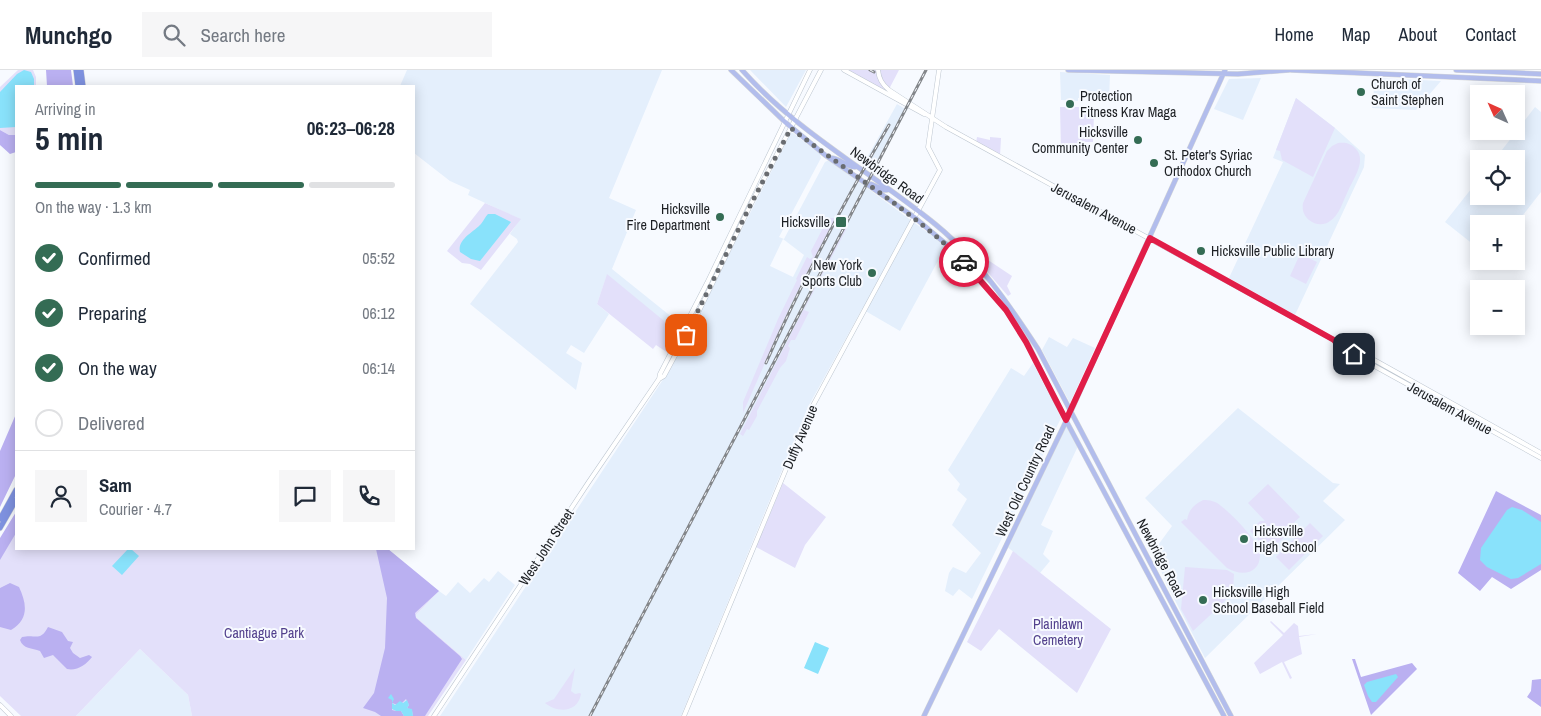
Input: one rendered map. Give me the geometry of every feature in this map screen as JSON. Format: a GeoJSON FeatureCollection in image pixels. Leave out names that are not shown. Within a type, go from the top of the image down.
{"type":"FeatureCollection","features":[{"type":"Feature","properties":{"kind":"highway"},"geometry":{"type":"LineString","coordinates":[[76,70],[78,85]]}},
{"type":"Feature","properties":{"kind":"highway"},"geometry":{"type":"LineString","coordinates":[[81,70],[83,85]]}},
{"type":"Feature","properties":{"kind":"highway"},"geometry":{"type":"LineString","coordinates":[[0,519],[15,492]]}},
{"type":"Feature","properties":{"kind":"highway"},"geometry":{"type":"LineString","coordinates":[[0,528],[15,502]]}},
{"type":"Feature","properties":{"kind":"main road"},"geometry":{"type":"LineString","coordinates":[[731,70],[791,128],[830,158],[836,158],[852,167],[857,167]]}},
{"type":"Feature","properties":{"kind":"main road","name":"Newbridge Road"},"geometry":{"type":"LineString","coordinates":[[742,70],[788,114],[918,211],[963,250],[1011,306],[1035,345],[1231,716]]}},
{"type":"Feature","properties":{"kind":"main road","name":"West John Street"},"geometry":{"type":"LineString","coordinates":[[434,716],[659,379],[810,70]]}},
{"type":"Feature","properties":{"kind":"main road","name":"West John Street"},"geometry":{"type":"LineString","coordinates":[[659,379],[664,376],[672,361],[821,70]]}},
{"type":"Feature","properties":{"kind":"main road","name":"Jerusalem Avenue"},"geometry":{"type":"LineString","coordinates":[[844,70],[1541,453]]}},
{"type":"Feature","properties":{"kind":"main road","name":"Jerusalem Avenue"},"geometry":{"type":"LineString","coordinates":[[878,70],[879,77],[885,87],[932,119]]}},
{"type":"Feature","properties":{"kind":"main road"},"geometry":{"type":"LineString","coordinates":[[932,119],[939,70]]}},
{"type":"Feature","properties":{"kind":"main road"},"geometry":{"type":"LineString","coordinates":[[1068,70],[1224,72],[1238,74],[1290,70],[1541,81]]}},
{"type":"Feature","properties":{"kind":"main road"},"geometry":{"type":"LineString","coordinates":[[1456,70],[1541,74]]}},
{"type":"Feature","properties":{"kind":"main road","name":"West Old Country Road"},"geometry":{"type":"LineString","coordinates":[[924,716],[1066,420],[1224,72]]}},
{"type":"Feature","properties":{"kind":"main road","name":"Duffy Avenue"},"geometry":{"type":"LineString","coordinates":[[684,716],[810,411],[940,170],[928,148],[932,119]]}},
{"type":"Feature","properties":{"kind":"main road","name":"Newbridge Road"},"geometry":{"type":"LineString","coordinates":[[830,158],[914,217],[964,261],[1006,310],[1030,350],[1224,716]]}},
{"type":"Feature","properties":{"kind":"main road"},"geometry":{"type":"LineString","coordinates":[[869,185],[888,190]]}},
{"type":"Feature","properties":{"kind":"main road"},"geometry":{"type":"LineString","coordinates":[[728,239],[730,242],[728,251]]}},
{"type":"Feature","properties":{"kind":"main road"},"geometry":{"type":"LineString","coordinates":[[1006,310],[1011,306]]}},
{"type":"Feature","properties":{"kind":"main road","name":"Jerusalem Avenue"},"geometry":{"type":"LineString","coordinates":[[1334,340],[1340,347],[1541,458]]}},
{"type":"Feature","properties":{"kind":"main road"},"geometry":{"type":"LineString","coordinates":[[1030,350],[1035,345]]}},
{"type":"Feature","properties":{"kind":"main road"},"geometry":{"type":"LineString","coordinates":[[670,356],[672,361]]}},
{"type":"Feature","properties":{"kind":"main road"},"geometry":{"type":"LineString","coordinates":[[0,705],[11,716]]}},
{"type":"Feature","properties":{"kind":"shaded area"},"geometry":{"type":"Polygon","coordinates":[[[46,70],[71,70],[73,85],[47,85],[46,70]]]}},
{"type":"Feature","properties":{"kind":"shaded area"},"geometry":{"type":"Polygon","coordinates":[[[407,70],[662,70],[609,198],[636,210],[612,269],[683,326],[679,334],[607,275],[597,304],[609,314],[584,353],[571,345],[566,353],[582,363],[576,390],[470,304],[518,242],[510,234],[520,219],[468,195],[470,190],[450,181],[415,154],[415,85],[400,85],[407,70]]]}},
{"type":"Feature","properties":{"kind":"shaded area"},"geometry":{"type":"Polygon","coordinates":[[[750,70],[806,70],[786,107],[750,70]]]}},
{"type":"Feature","properties":{"kind":"shaded area"},"geometry":{"type":"Polygon","coordinates":[[[1060,72],[1110,75],[1109,99],[1078,98],[1078,101],[1061,100],[1060,72]]]}},
{"type":"Feature","properties":{"kind":"shaded area"},"geometry":{"type":"Polygon","coordinates":[[[1261,78],[1243,120],[1214,109],[1229,79],[1261,78]]]}},
{"type":"Feature","properties":{"kind":"shaded area"},"geometry":{"type":"Polygon","coordinates":[[[1375,78],[1441,81],[1416,110],[1372,108],[1375,78]]]}},
{"type":"Feature","properties":{"kind":"shaded area"},"geometry":{"type":"Polygon","coordinates":[[[1296,98],[1335,128],[1365,155],[1364,167],[1295,315],[1229,278],[1283,162],[1273,158],[1296,98]]]}},
{"type":"Feature","properties":{"kind":"shaded area"},"geometry":{"type":"Polygon","coordinates":[[[897,104],[907,110],[873,170],[863,165],[897,104]]]}},
{"type":"Feature","properties":{"kind":"shaded area"},"geometry":{"type":"Polygon","coordinates":[[[1535,107],[1541,112],[1541,192],[1523,215],[1470,215],[1470,242],[1445,222],[1470,190],[1470,205],[1525,205],[1525,150],[1502,150],[1510,140],[1525,140],[1525,120],[1535,107]]]}},
{"type":"Feature","properties":{"kind":"shaded area"},"geometry":{"type":"Polygon","coordinates":[[[0,130],[9,135],[15,135],[15,152],[10,154],[0,145],[0,130]]]}},
{"type":"Feature","properties":{"kind":"shaded area"},"geometry":{"type":"Polygon","coordinates":[[[791,133],[820,154],[821,158],[779,237],[784,239],[825,162],[829,160],[946,246],[900,331],[862,309],[808,407],[681,716],[440,716],[672,366],[791,133]],[[783,239],[770,266],[793,277],[804,255],[783,239]]]}},
{"type":"Feature","properties":{"kind":"shaded area"},"geometry":{"type":"Polygon","coordinates":[[[1049,337],[1067,347],[1073,338],[1095,348],[1070,403],[1042,350],[1049,337]]]}},
{"type":"Feature","properties":{"kind":"shaded area"},"geometry":{"type":"Polygon","coordinates":[[[1033,363],[1061,418],[972,599],[959,589],[953,596],[945,591],[949,573],[953,567],[966,573],[981,553],[952,525],[967,499],[957,490],[960,484],[948,470],[1011,368],[1024,376],[1033,363]]]}},
{"type":"Feature","properties":{"kind":"shaded area","name":"Hicksville High School"},"geometry":{"type":"Polygon","coordinates":[[[1238,408],[1333,483],[1340,484],[1323,501],[1345,520],[1205,658],[1167,585],[1153,552],[1172,526],[1145,498],[1238,408]]]}},
{"type":"Feature","properties":{"kind":"shaded area"},"geometry":{"type":"Polygon","coordinates":[[[15,416],[15,476],[0,507],[0,451],[15,416]]]}},
{"type":"Feature","properties":{"kind":"shaded area"},"geometry":{"type":"Polygon","coordinates":[[[1066,420],[1079,444],[1041,525],[1053,531],[1043,554],[1050,561],[1040,573],[1006,546],[1066,420]]]}},
{"type":"Feature","properties":{"kind":"shaded area"},"geometry":{"type":"Polygon","coordinates":[[[1496,491],[1541,515],[1541,570],[1511,589],[1492,577],[1480,591],[1458,573],[1496,491]]]}},
{"type":"Feature","properties":{"kind":"shaded area"},"geometry":{"type":"Polygon","coordinates":[[[15,514],[15,535],[0,560],[0,538],[15,514]]]}},
{"type":"Feature","properties":{"kind":"shaded area"},"geometry":{"type":"Polygon","coordinates":[[[376,550],[389,550],[439,591],[415,613],[416,618],[462,659],[425,716],[413,716],[412,711],[407,708],[409,705],[406,699],[402,703],[399,702],[398,705],[392,703],[392,710],[401,711],[404,716],[381,716],[363,708],[374,693],[385,648],[387,598],[376,550]]]}},
{"type":"Feature","properties":{"kind":"shaded area"},"geometry":{"type":"Polygon","coordinates":[[[498,571],[515,585],[466,660],[415,616],[439,591],[446,596],[458,582],[470,593],[484,578],[489,582],[498,571]]]}},
{"type":"Feature","properties":{"kind":"shaded area"},"geometry":{"type":"Polygon","coordinates":[[[10,583],[19,587],[25,605],[24,616],[17,626],[11,630],[0,627],[0,588],[10,583]]]}},
{"type":"Feature","properties":{"kind":"shaded area"},"geometry":{"type":"Polygon","coordinates":[[[48,627],[62,632],[68,641],[73,642],[70,648],[80,658],[89,655],[92,657],[81,667],[67,669],[53,655],[44,658],[40,651],[26,647],[21,643],[22,637],[40,636],[48,627]]]}},
{"type":"Feature","properties":{"kind":"shaded area"},"geometry":{"type":"Polygon","coordinates":[[[140,649],[188,695],[192,716],[76,716],[140,649]]]}},
{"type":"Feature","properties":{"kind":"shaded area"},"geometry":{"type":"Polygon","coordinates":[[[1352,659],[1355,659],[1361,677],[1412,663],[1417,669],[1371,715],[1352,659]]]}},
{"type":"Feature","properties":{"kind":"shaded area"},"geometry":{"type":"Polygon","coordinates":[[[1541,679],[1541,707],[1527,697],[1531,691],[1532,680],[1541,679]]]}},
{"type":"Feature","properties":{"kind":"green space"},"geometry":{"type":"Polygon","coordinates":[[[18,70],[33,70],[36,77],[36,85],[15,85],[15,135],[9,135],[0,130],[0,87],[18,70]]]}},
{"type":"Feature","properties":{"kind":"green space"},"geometry":{"type":"Polygon","coordinates":[[[847,70],[899,70],[887,93],[847,70]]]}},
{"type":"Feature","properties":{"kind":"green space"},"geometry":{"type":"Polygon","coordinates":[[[1296,98],[1335,128],[1313,177],[1282,160],[1280,151],[1276,150],[1296,98]]]}},
{"type":"Feature","properties":{"kind":"green space"},"geometry":{"type":"Polygon","coordinates":[[[1060,107],[1087,107],[1087,114],[1094,114],[1093,142],[1083,142],[1082,151],[1061,150],[1060,107]]]}},
{"type":"Feature","properties":{"kind":"green space"},"geometry":{"type":"Polygon","coordinates":[[[977,137],[990,140],[990,137],[1001,138],[1000,156],[976,143],[977,137]]]}},
{"type":"Feature","properties":{"kind":"green space"},"geometry":{"type":"Polygon","coordinates":[[[1338,143],[1352,145],[1359,154],[1360,164],[1336,216],[1328,223],[1317,224],[1311,222],[1305,216],[1303,203],[1327,151],[1338,143]]]}},
{"type":"Feature","properties":{"kind":"green space"},"geometry":{"type":"Polygon","coordinates":[[[485,203],[521,219],[481,270],[470,264],[462,263],[447,251],[485,203]]]}},
{"type":"Feature","properties":{"kind":"green space"},"geometry":{"type":"Polygon","coordinates":[[[830,218],[836,218],[791,304],[743,413],[743,402],[778,319],[807,257],[810,259],[813,257],[811,251],[830,218]]]}},
{"type":"Feature","properties":{"kind":"green space"},"geometry":{"type":"Polygon","coordinates":[[[848,222],[848,226],[804,310],[809,312],[795,340],[791,340],[788,346],[790,348],[786,361],[780,368],[749,430],[747,429],[743,436],[740,434],[848,222]]]}},
{"type":"Feature","properties":{"kind":"green space"},"geometry":{"type":"Polygon","coordinates":[[[975,246],[988,260],[1012,276],[1007,286],[1011,294],[1008,296],[971,253],[975,246]]]}},
{"type":"Feature","properties":{"kind":"green space"},"geometry":{"type":"Polygon","coordinates":[[[1300,254],[1317,262],[1306,284],[1290,276],[1300,254]]]}},
{"type":"Feature","properties":{"kind":"green space"},"geometry":{"type":"Polygon","coordinates":[[[607,274],[663,320],[678,336],[668,353],[656,345],[653,349],[597,304],[607,274]]]}},
{"type":"Feature","properties":{"kind":"green space"},"geometry":{"type":"Polygon","coordinates":[[[783,483],[826,517],[805,545],[795,568],[756,547],[783,483]]]}},
{"type":"Feature","properties":{"kind":"green space"},"geometry":{"type":"Polygon","coordinates":[[[1268,484],[1300,517],[1286,530],[1289,533],[1271,549],[1267,549],[1250,531],[1260,521],[1265,521],[1248,503],[1268,484]]]}},
{"type":"Feature","properties":{"kind":"green space"},"geometry":{"type":"Polygon","coordinates":[[[1203,500],[1213,501],[1225,509],[1250,535],[1259,548],[1259,560],[1250,572],[1244,573],[1227,568],[1181,522],[1185,519],[1187,520],[1192,508],[1203,500]]]}},
{"type":"Feature","properties":{"kind":"green space"},"geometry":{"type":"Polygon","coordinates":[[[1310,523],[1323,536],[1289,570],[1276,557],[1310,523]]]}},
{"type":"Feature","properties":{"kind":"green space","name":"Cantiague Park"},"geometry":{"type":"Polygon","coordinates":[[[15,526],[15,550],[389,550],[439,591],[415,616],[466,660],[428,716],[192,716],[188,695],[140,649],[76,716],[21,716],[0,696],[0,550],[15,526]]]}},
{"type":"Feature","properties":{"kind":"green space","name":"Plainlawn Cemetery"},"geometry":{"type":"Polygon","coordinates":[[[1013,551],[1111,629],[1077,693],[999,629],[981,651],[967,642],[1013,551]]]}},
{"type":"Feature","properties":{"kind":"green space","name":"Hicksville High School Baseball Field"},"geometry":{"type":"Polygon","coordinates":[[[1185,567],[1227,570],[1234,574],[1233,591],[1193,631],[1181,609],[1185,567]]]}},
{"type":"Feature","properties":{"kind":"green space"},"geometry":{"type":"Polygon","coordinates":[[[1271,621],[1284,633],[1294,623],[1298,626],[1299,636],[1317,634],[1299,637],[1302,654],[1284,662],[1292,678],[1290,679],[1282,662],[1260,674],[1254,663],[1283,635],[1271,621]]]}},
{"type":"Feature","properties":{"kind":"green space"},"geometry":{"type":"Polygon","coordinates":[[[575,668],[571,691],[575,694],[581,694],[576,705],[561,710],[545,703],[554,699],[575,668]]]}},
{"type":"Feature","properties":{"kind":"water"},"geometry":{"type":"Polygon","coordinates":[[[24,70],[31,72],[34,85],[15,85],[15,127],[0,128],[0,92],[17,74],[24,70]]]}},
{"type":"Feature","properties":{"kind":"water"},"geometry":{"type":"Polygon","coordinates":[[[488,214],[495,214],[511,222],[480,261],[471,259],[460,252],[461,243],[481,224],[488,214]]]}},
{"type":"Feature","properties":{"kind":"water"},"geometry":{"type":"Polygon","coordinates":[[[1512,507],[1522,510],[1541,522],[1541,564],[1518,578],[1511,579],[1487,567],[1480,560],[1481,548],[1507,510],[1512,507]]]}},
{"type":"Feature","properties":{"kind":"water"},"geometry":{"type":"Polygon","coordinates":[[[127,550],[132,550],[139,556],[122,575],[112,566],[127,550]]]}},
{"type":"Feature","properties":{"kind":"water"},"geometry":{"type":"Polygon","coordinates":[[[815,642],[829,648],[818,674],[804,668],[815,642]]]}},
{"type":"Feature","properties":{"kind":"water"},"geometry":{"type":"Polygon","coordinates":[[[1396,674],[1398,677],[1376,702],[1372,702],[1364,685],[1367,682],[1396,674]]]}},
{"type":"Feature","properties":{"kind":"water"},"geometry":{"type":"Polygon","coordinates":[[[391,694],[394,699],[392,703],[392,700],[388,698],[391,694]]]}},
{"type":"Feature","properties":{"kind":"water"},"geometry":{"type":"Polygon","coordinates":[[[407,700],[409,705],[407,708],[412,709],[413,716],[404,716],[401,711],[392,709],[392,703],[395,705],[400,701],[403,703],[407,700]]]}},
{"type":"Feature","properties":{"kind":"railway"},"geometry":{"type":"LineString","coordinates":[[870,70],[874,72]]}},
{"type":"Feature","properties":{"kind":"railway"},"geometry":{"type":"LineString","coordinates":[[590,716],[926,70]]}},
{"type":"Feature","properties":{"kind":"railway"},"geometry":{"type":"LineString","coordinates":[[766,363],[824,242],[889,125]]}},
{"type":"Feature","properties":{"kind":"way so far"},"geometry":{"type":"LineString","coordinates":[[686,335],[791,128],[825,155],[914,217],[964,262]]}},
{"type":"Feature","properties":{"kind":"place","name":"Church of Saint Stephen"},"geometry":{"type":"Point","coordinates":[1361,92]}},
{"type":"Feature","properties":{"kind":"place","name":"Protection Fitness Krav Maga"},"geometry":{"type":"Point","coordinates":[1070,104]}},
{"type":"Feature","properties":{"kind":"place","name":"Hicksville Community Center"},"geometry":{"type":"Point","coordinates":[1138,140]}},
{"type":"Feature","properties":{"kind":"place","name":"St. Peter's Syriac Orthodox Church"},"geometry":{"type":"Point","coordinates":[1154,163]}},
{"type":"Feature","properties":{"kind":"place","name":"Hicksville Fire Department"},"geometry":{"type":"Point","coordinates":[720,217]}},
{"type":"Feature","properties":{"kind":"place","name":"Hicksville"},"geometry":{"type":"Point","coordinates":[841,222]}},
{"type":"Feature","properties":{"kind":"place","name":"Hicksville Public Library"},"geometry":{"type":"Point","coordinates":[1201,251]}},
{"type":"Feature","properties":{"kind":"place","name":"New York Sports Club"},"geometry":{"type":"Point","coordinates":[872,273]}},
{"type":"Feature","properties":{"kind":"place","name":"Hicksville High School"},"geometry":{"type":"Point","coordinates":[1244,539]}},
{"type":"Feature","properties":{"kind":"place","name":"Hicksville High School Baseball Field"},"geometry":{"type":"Point","coordinates":[1203,600]}},
{"type":"Feature","properties":{"kind":"route"},"geometry":{"type":"LineString","coordinates":[[964,262],[1006,310],[1026,342],[1066,420],[1150,238],[1334,340],[1340,347],[1354,354]]}}]}
